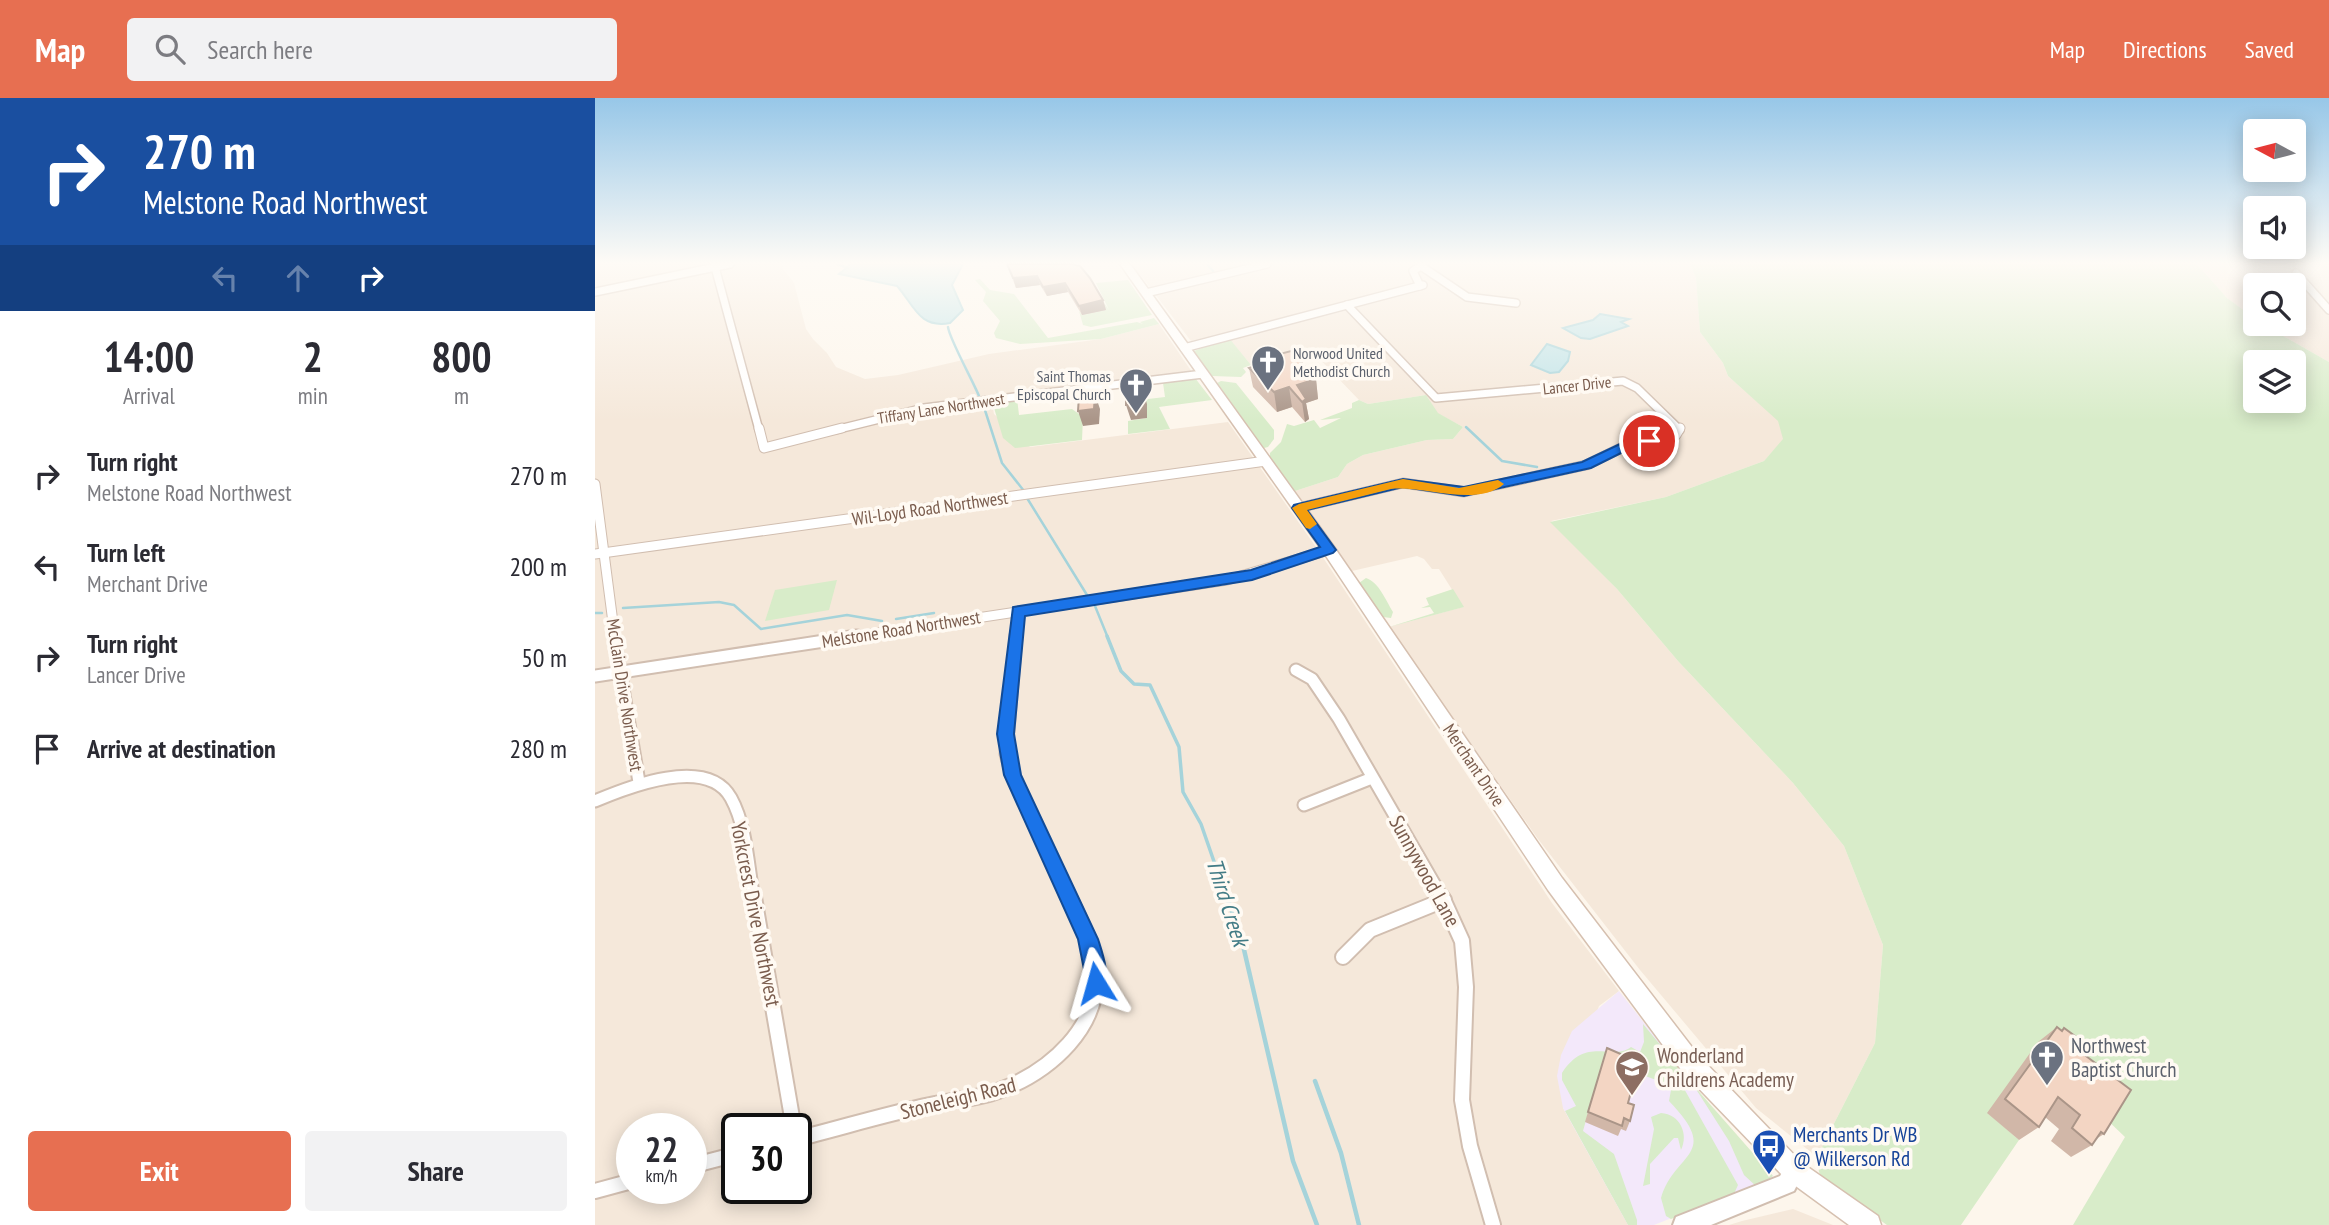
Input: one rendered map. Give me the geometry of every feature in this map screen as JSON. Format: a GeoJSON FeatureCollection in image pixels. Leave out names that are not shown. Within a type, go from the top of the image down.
{"type":"FeatureCollection","features":[{"type":"Feature","properties":{"kind":"main road","name":"Merchant Drive"},"geometry":{"type":"LineString","coordinates":[[1162,317],[1299,508],[1577,914],[1690,1063],[1794,1171],[1869,1225]]}},
{"type":"Feature","properties":{"kind":"street","name":"Tiffany Lane Northwest"},"geometry":{"type":"LineString","coordinates":[[728,317],[764,448],[926,407],[1203,374]]}},
{"type":"Feature","properties":{"kind":"street"},"geometry":{"type":"LineString","coordinates":[[1184,348],[1303,317]]}},
{"type":"Feature","properties":{"kind":"street","name":"Lancer Drive"},"geometry":{"type":"LineString","coordinates":[[1299,508],[1403,483],[1464,492],[1586,465],[1625,446],[1676,435],[1681,429],[1637,388],[1623,381],[1450,399],[1436,398],[1358,317]]}},
{"type":"Feature","properties":{"kind":"street","name":"Wil-Loyd Road Northwest"},"geometry":{"type":"LineString","coordinates":[[600,553],[1266,461]]}},
{"type":"Feature","properties":{"kind":"street","name":"McClain Drive Northwest"},"geometry":{"type":"LineString","coordinates":[[595,484],[600,553],[639,782]]}},
{"type":"Feature","properties":{"kind":"street","name":"Melstone Road Northwest"},"geometry":{"type":"LineString","coordinates":[[595,676],[1252,575],[1328,550]]}},
{"type":"Feature","properties":{"kind":"street","name":"Stoneleigh Road"},"geometry":{"type":"LineString","coordinates":[[812,1135],[1023,1083],[1060,1055],[1085,1022],[1096,983],[1095,965],[1088,939],[1013,775],[1006,754],[1018,611]]}},
{"type":"Feature","properties":{"kind":"street","name":"Sunnywood Lane"},"geometry":{"type":"LineString","coordinates":[[1296,670],[1312,679],[1321,690],[1444,900],[1462,941],[1462,1100],[1470,1146],[1493,1225]]}},
{"type":"Feature","properties":{"kind":"street","name":"Yorkcrest Drive Northwest"},"geometry":{"type":"LineString","coordinates":[[595,801],[639,782],[663,778],[710,781],[729,795],[736,809],[791,1113]]}},
{"type":"Feature","properties":{"kind":"street"},"geometry":{"type":"LineString","coordinates":[[1304,805],[1372,778]]}},
{"type":"Feature","properties":{"kind":"street"},"geometry":{"type":"LineString","coordinates":[[1343,957],[1370,930],[1444,900]]}},
{"type":"Feature","properties":{"kind":"street"},"geometry":{"type":"LineString","coordinates":[[1684,1225],[1787,1184],[1794,1171]]}},
{"type":"Feature","properties":{"kind":"street"},"geometry":{"type":"LineString","coordinates":[[595,1191],[616,1185]]}},
{"type":"Feature","properties":{"kind":"shaded area"},"geometry":{"type":"Polygon","coordinates":[[[595,317],[803,317],[806,329],[836,367],[865,379],[898,375],[989,354],[1101,339],[1159,324],[1192,372],[991,398],[994,414],[1030,447],[1228,422],[1316,547],[1552,903],[1619,991],[1599,1006],[1563,1108],[1628,1225],[595,1225],[595,317]]]}},
{"type":"Feature","properties":{"kind":"shaded area"},"geometry":{"type":"Polygon","coordinates":[[[1172,317],[1699,317],[1700,332],[1723,363],[1728,376],[1779,421],[1784,439],[1764,461],[1666,497],[1551,521],[1617,589],[1678,661],[1793,783],[1844,846],[1883,945],[1875,1043],[1817,1157],[1756,1108],[1640,970],[1538,839],[1389,627],[1463,607],[1439,569],[1432,569],[1424,559],[1417,556],[1352,571],[1295,491],[1338,477],[1347,464],[1363,455],[1427,440],[1453,439],[1463,427],[1437,413],[1426,395],[1368,404],[1359,400],[1312,351],[1305,350],[1251,365],[1225,334],[1191,341],[1172,317]]]}},
{"type":"Feature","properties":{"kind":"shaded area"},"geometry":{"type":"Polygon","coordinates":[[[2306,317],[2329,317],[2329,362],[2283,336],[2306,336],[2306,317]]]}},
{"type":"Feature","properties":{"kind":"shaded area","name":"Wonderland Childrens Academy"},"geometry":{"type":"Polygon","coordinates":[[[1619,991],[1711,1108],[1773,1176],[1770,1179],[1654,1225],[1628,1225],[1563,1108],[1557,1076],[1561,1055],[1572,1031],[1619,991]]]}},
{"type":"Feature","properties":{"kind":"shaded area"},"geometry":{"type":"Polygon","coordinates":[[[1793,1209],[1833,1225],[1729,1225],[1742,1221],[1793,1209]]]}},
{"type":"Feature","properties":{"kind":"green space"},"geometry":{"type":"Polygon","coordinates":[[[996,317],[1031,317],[1048,338],[1137,322],[1143,324],[1140,322],[1154,318],[1159,324],[1101,339],[1020,344],[996,338],[994,333],[1000,321],[996,317]]]}},
{"type":"Feature","properties":{"kind":"green space"},"geometry":{"type":"Polygon","coordinates":[[[1081,317],[1144,317],[1091,327],[1083,325],[1081,317]]]}},
{"type":"Feature","properties":{"kind":"green space"},"geometry":{"type":"Polygon","coordinates":[[[1699,317],[2243,317],[2243,336],[2283,336],[2329,362],[2329,1225],[2073,1225],[2125,1137],[2102,1115],[1988,1113],[2019,1140],[1961,1225],[1887,1225],[1823,1180],[1817,1157],[1875,1043],[1883,945],[1844,846],[1793,783],[1678,661],[1617,589],[1550,522],[1666,497],[1764,461],[1783,439],[1778,421],[1728,376],[1723,363],[1700,332],[1699,317]]]}},
{"type":"Feature","properties":{"kind":"green space"},"geometry":{"type":"Polygon","coordinates":[[[1229,338],[1251,365],[1243,368],[1246,372],[1241,377],[1212,376],[1194,351],[1229,338]]]}},
{"type":"Feature","properties":{"kind":"green space"},"geometry":{"type":"Polygon","coordinates":[[[1195,378],[1212,400],[1159,407],[1170,429],[1128,434],[1128,421],[1147,418],[1147,405],[1131,401],[1165,397],[1163,383],[1195,378]]]}},
{"type":"Feature","properties":{"kind":"green space"},"geometry":{"type":"Polygon","coordinates":[[[1217,383],[1236,383],[1274,430],[1274,439],[1268,447],[1264,448],[1217,383]]]}},
{"type":"Feature","properties":{"kind":"green space"},"geometry":{"type":"Polygon","coordinates":[[[1426,395],[1438,413],[1463,427],[1453,439],[1427,440],[1363,455],[1347,464],[1338,477],[1295,491],[1270,458],[1270,453],[1281,442],[1287,424],[1294,426],[1314,420],[1320,428],[1341,418],[1320,420],[1352,408],[1352,403],[1359,400],[1368,404],[1426,395]]]}},
{"type":"Feature","properties":{"kind":"green space"},"geometry":{"type":"Polygon","coordinates":[[[1017,398],[1019,415],[1072,409],[1083,417],[1082,440],[1015,448],[1003,438],[992,401],[1017,398]]]}},
{"type":"Feature","properties":{"kind":"green space"},"geometry":{"type":"Polygon","coordinates":[[[1366,578],[1375,583],[1382,592],[1393,612],[1391,618],[1383,617],[1359,583],[1366,578]]]}},
{"type":"Feature","properties":{"kind":"green space"},"geometry":{"type":"Polygon","coordinates":[[[837,580],[829,610],[765,621],[775,590],[837,580]]]}},
{"type":"Feature","properties":{"kind":"green space"},"geometry":{"type":"Polygon","coordinates":[[[1453,589],[1464,607],[1389,627],[1434,613],[1430,607],[1421,608],[1429,605],[1426,598],[1453,589]]]}},
{"type":"Feature","properties":{"kind":"green space"},"geometry":{"type":"Polygon","coordinates":[[[1643,1024],[1681,1070],[1682,1085],[1738,1185],[1733,1196],[1671,1219],[1666,1216],[1661,1198],[1690,1152],[1692,1133],[1669,1101],[1671,1090],[1664,1083],[1603,1060],[1583,1131],[1614,1154],[1637,1220],[1637,1225],[1628,1225],[1565,1111],[1576,1106],[1562,1080],[1562,1073],[1571,1062],[1590,1052],[1615,1052],[1631,1047],[1640,1052],[1644,1042],[1643,1024]]]}},
{"type":"Feature","properties":{"kind":"green space"},"geometry":{"type":"Polygon","coordinates":[[[1694,1086],[1773,1176],[1757,1187],[1744,1175],[1729,1141],[1694,1086]]]}},
{"type":"Feature","properties":{"kind":"green space"},"geometry":{"type":"Polygon","coordinates":[[[1661,1113],[1678,1121],[1683,1132],[1683,1144],[1681,1150],[1678,1138],[1674,1138],[1650,1164],[1650,1184],[1643,1186],[1654,1129],[1651,1117],[1661,1113]]]}},
{"type":"Feature","properties":{"kind":"water"},"geometry":{"type":"Polygon","coordinates":[[[921,317],[956,317],[950,323],[940,324],[921,317]]]}},
{"type":"Feature","properties":{"kind":"water"},"geometry":{"type":"Polygon","coordinates":[[[1597,317],[1629,319],[1621,322],[1628,326],[1590,339],[1581,338],[1563,328],[1597,317]]]}},
{"type":"Feature","properties":{"kind":"water"},"geometry":{"type":"Polygon","coordinates":[[[1547,344],[1570,352],[1568,361],[1559,372],[1550,373],[1531,365],[1547,344]]]}},
{"type":"Feature","properties":{"kind":"building"},"geometry":{"type":"Polygon","coordinates":[[[1291,351],[1316,379],[1297,385],[1306,399],[1302,402],[1289,387],[1274,392],[1249,368],[1277,360],[1272,356],[1291,351]]]}},
{"type":"Feature","properties":{"kind":"building"},"geometry":{"type":"Polygon","coordinates":[[[1143,390],[1143,403],[1126,405],[1126,393],[1143,390]]]}},
{"type":"Feature","properties":{"kind":"building"},"geometry":{"type":"Polygon","coordinates":[[[1095,394],[1094,409],[1078,411],[1079,396],[1095,394]]]}},
{"type":"Feature","properties":{"kind":"building"},"geometry":{"type":"Polygon","coordinates":[[[2057,1027],[2062,1031],[2064,1028],[2079,1039],[2077,1042],[2089,1051],[2086,1056],[2131,1090],[2104,1134],[2101,1132],[2092,1145],[2072,1128],[2080,1115],[2058,1097],[2039,1127],[2005,1099],[2057,1027]]]}},
{"type":"Feature","properties":{"kind":"building","name":"Wonderland Childrens Academy"},"geometry":{"type":"Polygon","coordinates":[[[1607,1048],[1639,1062],[1628,1103],[1634,1105],[1630,1121],[1624,1118],[1622,1126],[1588,1112],[1607,1048]]]}},
{"type":"Feature","properties":{"kind":"waterway","name":"Third Creek"},"geometry":{"type":"LineString","coordinates":[[948,327],[979,396]]}},
{"type":"Feature","properties":{"kind":"waterway","name":"Third Creek"},"geometry":{"type":"LineString","coordinates":[[983,404],[1002,463],[1024,491]]}},
{"type":"Feature","properties":{"kind":"waterway"},"geometry":{"type":"LineString","coordinates":[[1466,427],[1502,461],[1537,467]]}},
{"type":"Feature","properties":{"kind":"waterway","name":"Third Creek"},"geometry":{"type":"LineString","coordinates":[[1027,498],[1087,595]]}},
{"type":"Feature","properties":{"kind":"waterway"},"geometry":{"type":"LineString","coordinates":[[623,608],[719,602],[734,605],[761,629],[847,615],[882,621]]}},
{"type":"Feature","properties":{"kind":"waterway","name":"Third Creek"},"geometry":{"type":"LineString","coordinates":[[1095,606],[1108,638]]}},
{"type":"Feature","properties":{"kind":"waterway"},"geometry":{"type":"LineString","coordinates":[[595,613],[602,613]]}},
{"type":"Feature","properties":{"kind":"waterway"},"geometry":{"type":"LineString","coordinates":[[896,619],[934,613]]}},
{"type":"Feature","properties":{"kind":"waterway","name":"Third Creek"},"geometry":{"type":"LineString","coordinates":[[1107,636],[1121,671],[1134,684],[1150,685],[1179,747],[1183,792],[1201,824],[1227,899]]}},
{"type":"Feature","properties":{"kind":"waterway","name":"Third Creek"},"geometry":{"type":"LineString","coordinates":[[1227,897],[1242,941],[1293,1161],[1317,1225]]}},
{"type":"Feature","properties":{"kind":"waterway"},"geometry":{"type":"LineString","coordinates":[[1315,1081],[1341,1153],[1359,1225]]}},
{"type":"Feature","properties":{"kind":"slow traffic"},"geometry":{"type":"LineString","coordinates":[[1310,524],[1299,508],[1391,485],[1403,483],[1459,492],[1498,484]]}},
{"type":"Feature","properties":{"kind":"place","name":"Norwood United Methodist Church"},"geometry":{"type":"Point","coordinates":[1268,392]}},
{"type":"Feature","properties":{"kind":"place","name":"Saint Thomas Episcopal Church"},"geometry":{"type":"Point","coordinates":[1136,415]}},
{"type":"Feature","properties":{"kind":"place","name":"Northwest Baptist Church"},"geometry":{"type":"Point","coordinates":[2047,1087]}},
{"type":"Feature","properties":{"kind":"place","name":"Wonderland Childrens Academy"},"geometry":{"type":"Point","coordinates":[1632,1097]}},
{"type":"Feature","properties":{"kind":"place","name":"Merchants Dr WB @ Wilkerson Rd"},"geometry":{"type":"Point","coordinates":[1769,1176]}},
{"type":"Feature","properties":{"kind":"route"},"geometry":{"type":"LineString","coordinates":[[1096,983],[1095,965],[1088,939],[1013,775],[1006,754],[1018,611],[1227,580],[1252,575],[1328,550],[1299,508],[1403,483],[1464,492],[1586,465],[1625,446],[1649,441]]}}]}
